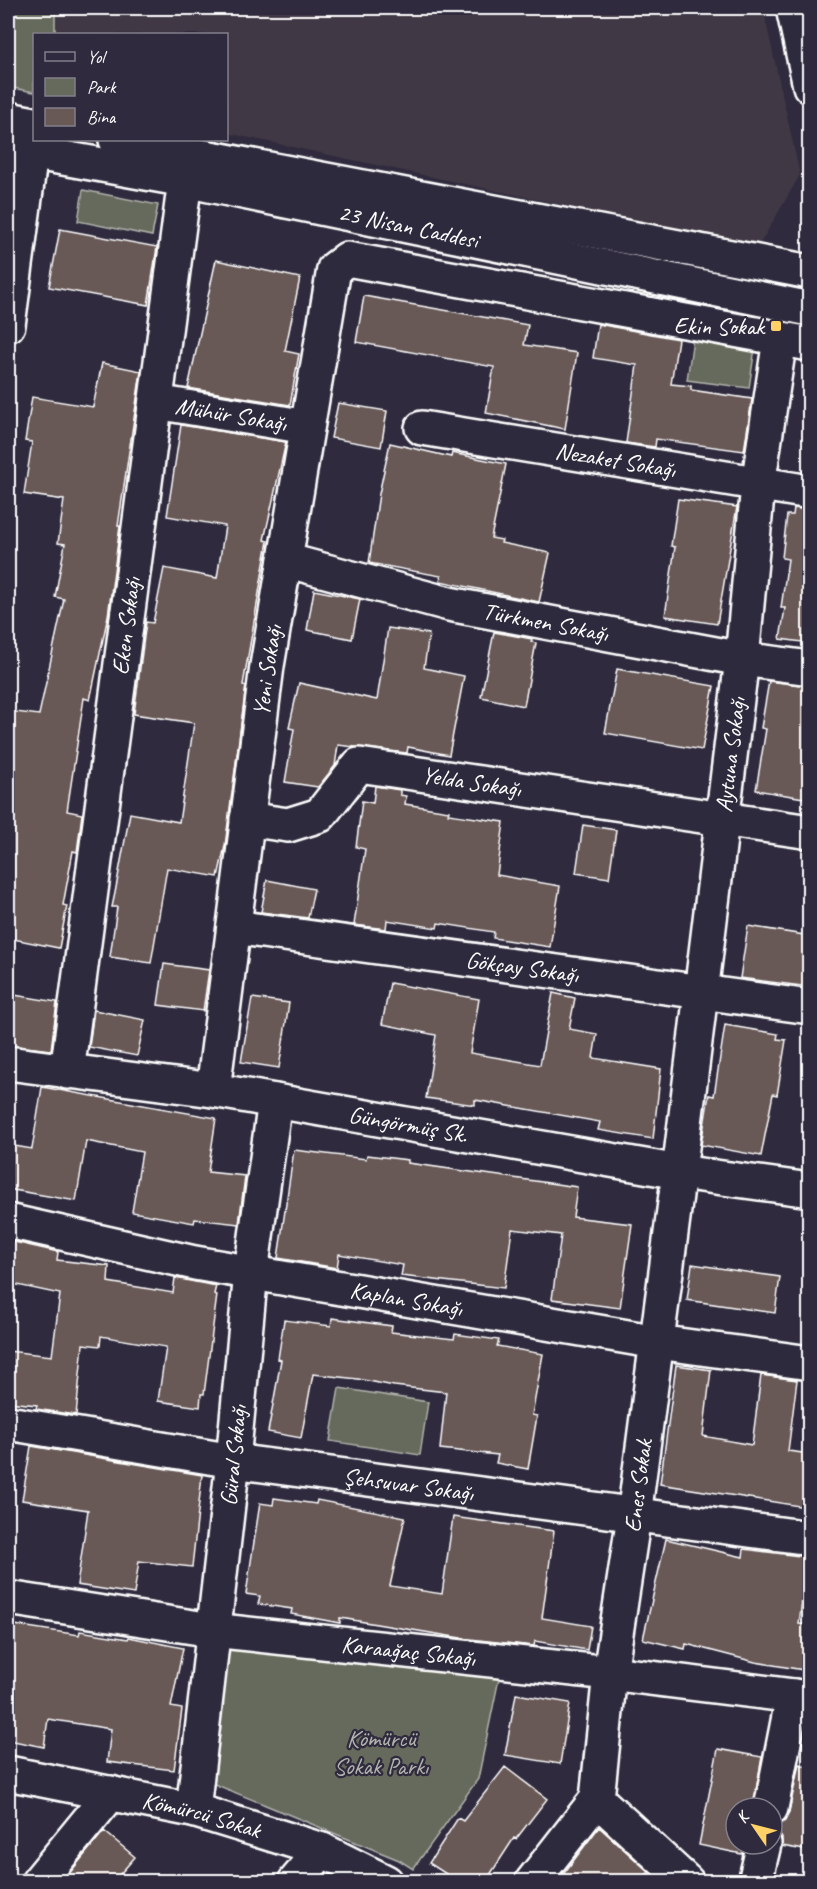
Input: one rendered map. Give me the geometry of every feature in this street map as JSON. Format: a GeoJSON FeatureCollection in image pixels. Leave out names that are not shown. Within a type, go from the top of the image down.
{"type":"FeatureCollection","features":[{"type":"Feature","properties":{"kind":"street"},"geometry":{"type":"LineString","coordinates":[[793,8],[810,86]]}},
{"type":"Feature","properties":{"kind":"street","name":"23 Nisan Caddesi"},"geometry":{"type":"LineString","coordinates":[[8,119],[24,142],[185,180],[810,309]]}},
{"type":"Feature","properties":{"kind":"street","name":"23 Nisan Caddesi"},"geometry":{"type":"LineString","coordinates":[[121,141],[810,272]]}},
{"type":"Feature","properties":{"kind":"street"},"geometry":{"type":"LineString","coordinates":[[8,325],[24,142]]}},
{"type":"Feature","properties":{"kind":"street","name":"Eken Sokağı"},"geometry":{"type":"LineString","coordinates":[[67,1072],[185,180]]}},
{"type":"Feature","properties":{"kind":"street","name":"Yeni Sokağı"},"geometry":{"type":"LineString","coordinates":[[213,1090],[267,666],[334,269],[347,259],[795,341]]}},
{"type":"Feature","properties":{"kind":"street","name":"Aytuna Sokağı"},"geometry":{"type":"LineString","coordinates":[[680,1172],[720,817],[742,659],[758,485],[795,341]]}},
{"type":"Feature","properties":{"kind":"street","name":"Mühür Sokağı"},"geometry":{"type":"LineString","coordinates":[[156,402],[307,427]]}},
{"type":"Feature","properties":{"kind":"street","name":"Nezaket Sokağı"},"geometry":{"type":"LineString","coordinates":[[422,428],[810,492]]}},
{"type":"Feature","properties":{"kind":"street","name":"Türkmen Sokağı"},"geometry":{"type":"LineString","coordinates":[[285,560],[449,604],[742,659],[810,668]]}},
{"type":"Feature","properties":{"kind":"street","name":"Yelda Sokağı"},"geometry":{"type":"LineString","coordinates":[[247,819],[288,825],[320,815],[358,765],[720,817]]}},
{"type":"Feature","properties":{"kind":"street"},"geometry":{"type":"LineString","coordinates":[[720,817],[810,832]]}},
{"type":"Feature","properties":{"kind":"street","name":"Gökçay Sokağı"},"geometry":{"type":"LineString","coordinates":[[234,927],[810,1007]]}},
{"type":"Feature","properties":{"kind":"street","name":"Güngörmüş Sk."},"geometry":{"type":"LineString","coordinates":[[8,1063],[213,1090],[680,1172],[810,1190]]}},
{"type":"Feature","properties":{"kind":"street","name":"Güral Sokağı"},"geometry":{"type":"LineString","coordinates":[[193,1810],[233,1461],[251,1272],[275,1101]]}},
{"type":"Feature","properties":{"kind":"street","name":"Enes Sokak"},"geometry":{"type":"LineString","coordinates":[[597,1799],[610,1673],[634,1516],[680,1172]]}},
{"type":"Feature","properties":{"kind":"street","name":"Kaplan Sokağı"},"geometry":{"type":"LineString","coordinates":[[8,1221],[195,1263],[657,1342],[810,1363]]}},
{"type":"Feature","properties":{"kind":"street","name":"Şehsuvar Sokağı"},"geometry":{"type":"LineString","coordinates":[[8,1423],[233,1461],[810,1538]]}},
{"type":"Feature","properties":{"kind":"street","name":"Karaağaç Sokağı"},"geometry":{"type":"LineString","coordinates":[[8,1598],[212,1629],[610,1673],[801,1697]]}},
{"type":"Feature","properties":{"kind":"street"},"geometry":{"type":"LineString","coordinates":[[774,1796],[801,1697]]}},
{"type":"Feature","properties":{"kind":"street","name":"Kömürcü Sokak"},"geometry":{"type":"LineString","coordinates":[[8,1773],[193,1810],[322,1850],[386,1881]]}},
{"type":"Feature","properties":{"kind":"street"},"geometry":{"type":"LineString","coordinates":[[38,1881],[111,1793]]}},
{"type":"Feature","properties":{"kind":"street"},"geometry":{"type":"LineString","coordinates":[[532,1881],[597,1799],[687,1881]]}},
{"type":"Feature","properties":{"kind":"street"},"geometry":{"type":"LineString","coordinates":[[295,1881],[322,1850]]}},
{"type":"Feature","properties":{"kind":"street"},"geometry":{"type":"LineString","coordinates":[[755,1881],[761,1856]]}},
{"type":"Feature","properties":{"kind":"shaded area"},"geometry":{"type":"Polygon","coordinates":[[[55,8],[763,8],[800,175],[758,247],[228,133],[228,33],[55,33],[55,8]]]}},
{"type":"Feature","properties":{"kind":"green space"},"geometry":{"type":"Polygon","coordinates":[[[8,8],[55,8],[55,33],[33,33],[33,92],[8,87],[8,8]]]}},
{"type":"Feature","properties":{"kind":"green space"},"geometry":{"type":"Polygon","coordinates":[[[83,190],[158,205],[152,236],[78,221],[83,190]]]}},
{"type":"Feature","properties":{"kind":"green space"},"geometry":{"type":"Polygon","coordinates":[[[693,339],[755,348],[749,388],[687,380],[693,339]]]}},
{"type":"Feature","properties":{"kind":"green space"},"geometry":{"type":"Polygon","coordinates":[[[339,1388],[428,1402],[420,1455],[330,1441],[339,1388]]]}},
{"type":"Feature","properties":{"kind":"green space","name":"Kömürcü Sokak Parkı"},"geometry":{"type":"Polygon","coordinates":[[[229,1645],[501,1669],[478,1779],[413,1869],[399,1860],[212,1783],[229,1645]]]}},
{"type":"Feature","properties":{"kind":"building"},"geometry":{"type":"Polygon","coordinates":[[[60,229],[157,247],[148,305],[49,287],[60,229]]]}},
{"type":"Feature","properties":{"kind":"building"},"geometry":{"type":"Polygon","coordinates":[[[216,260],[300,278],[285,351],[299,354],[290,405],[188,388],[216,260]]]}},
{"type":"Feature","properties":{"kind":"building"},"geometry":{"type":"Polygon","coordinates":[[[364,296],[528,325],[524,345],[577,353],[565,429],[486,413],[494,367],[356,342],[364,296]]]}},
{"type":"Feature","properties":{"kind":"building"},"geometry":{"type":"Polygon","coordinates":[[[598,324],[678,339],[671,384],[691,386],[691,390],[752,399],[744,451],[656,439],[655,447],[626,443],[637,365],[593,358],[598,324]]]}},
{"type":"Feature","properties":{"kind":"building"},"geometry":{"type":"Polygon","coordinates":[[[102,363],[141,371],[118,526],[120,526],[108,616],[90,700],[84,698],[67,811],[82,814],[77,852],[73,851],[63,905],[67,906],[59,948],[8,938],[8,711],[39,715],[64,599],[55,597],[65,544],[58,543],[64,500],[24,494],[32,442],[25,441],[32,397],[93,407],[102,363]]]}},
{"type":"Feature","properties":{"kind":"building"},"geometry":{"type":"Polygon","coordinates":[[[338,403],[387,411],[381,447],[331,438],[338,403]]]}},
{"type":"Feature","properties":{"kind":"building"},"geometry":{"type":"Polygon","coordinates":[[[181,425],[286,442],[264,540],[268,541],[243,685],[246,686],[225,846],[218,877],[167,868],[151,963],[110,957],[117,907],[112,907],[130,813],[179,822],[194,723],[134,714],[146,622],[153,623],[164,568],[217,578],[225,526],[167,516],[181,425]]]}},
{"type":"Feature","properties":{"kind":"building"},"geometry":{"type":"Polygon","coordinates":[[[390,443],[451,457],[452,453],[506,464],[491,538],[502,540],[501,543],[550,553],[539,602],[440,581],[441,576],[369,563],[379,494],[390,443]]]}},
{"type":"Feature","properties":{"kind":"building"},"geometry":{"type":"Polygon","coordinates":[[[678,499],[737,507],[717,624],[665,616],[675,547],[671,546],[678,499]]]}},
{"type":"Feature","properties":{"kind":"building"},"geometry":{"type":"Polygon","coordinates":[[[794,508],[810,510],[810,643],[780,639],[785,608],[781,608],[788,559],[782,558],[787,515],[793,515],[794,508]]]}},
{"type":"Feature","properties":{"kind":"building"},"geometry":{"type":"Polygon","coordinates":[[[314,590],[360,599],[352,639],[307,630],[314,590]]]}},
{"type":"Feature","properties":{"kind":"building"},"geometry":{"type":"Polygon","coordinates":[[[388,628],[429,634],[424,668],[464,676],[449,755],[408,747],[407,753],[338,745],[335,766],[318,787],[285,782],[294,729],[289,728],[299,683],[377,700],[388,628]]]}},
{"type":"Feature","properties":{"kind":"building"},"geometry":{"type":"Polygon","coordinates":[[[494,632],[532,639],[531,642],[536,643],[524,706],[481,697],[494,632]]]}},
{"type":"Feature","properties":{"kind":"building"},"geometry":{"type":"Polygon","coordinates":[[[617,669],[714,686],[702,750],[605,733],[617,669]]]}},
{"type":"Feature","properties":{"kind":"building"},"geometry":{"type":"Polygon","coordinates":[[[769,681],[810,686],[810,799],[756,790],[766,729],[761,728],[769,681]]]}},
{"type":"Feature","properties":{"kind":"building"},"geometry":{"type":"Polygon","coordinates":[[[375,786],[400,790],[400,795],[406,796],[405,804],[449,811],[448,814],[504,822],[497,875],[560,886],[550,947],[493,938],[494,932],[438,923],[437,928],[387,920],[386,929],[354,925],[365,849],[356,847],[362,801],[373,803],[375,786]]]}},
{"type":"Feature","properties":{"kind":"building"},"geometry":{"type":"Polygon","coordinates":[[[583,825],[616,830],[609,878],[576,873],[583,825]]]}},
{"type":"Feature","properties":{"kind":"building"},"geometry":{"type":"Polygon","coordinates":[[[267,880],[314,889],[308,918],[261,912],[267,880]]]}},
{"type":"Feature","properties":{"kind":"building"},"geometry":{"type":"Polygon","coordinates":[[[748,926],[810,936],[810,987],[740,978],[748,926]]]}},
{"type":"Feature","properties":{"kind":"building"},"geometry":{"type":"Polygon","coordinates":[[[164,964],[209,970],[203,1011],[158,1005],[164,964]]]}},
{"type":"Feature","properties":{"kind":"building"},"geometry":{"type":"Polygon","coordinates":[[[390,983],[479,999],[470,1053],[540,1065],[553,993],[575,998],[569,1029],[597,1034],[593,1058],[661,1069],[653,1139],[598,1130],[600,1122],[475,1100],[475,1105],[426,1098],[436,1035],[382,1024],[390,983]]]}},
{"type":"Feature","properties":{"kind":"building"},"geometry":{"type":"Polygon","coordinates":[[[8,994],[57,1002],[51,1050],[8,1045],[8,994]]]}},
{"type":"Feature","properties":{"kind":"building"},"geometry":{"type":"Polygon","coordinates":[[[252,998],[289,1003],[279,1068],[241,1062],[252,998]]]}},
{"type":"Feature","properties":{"kind":"building"},"geometry":{"type":"Polygon","coordinates":[[[94,1010],[145,1020],[137,1056],[89,1047],[94,1010]]]}},
{"type":"Feature","properties":{"kind":"building"},"geometry":{"type":"Polygon","coordinates":[[[725,1025],[778,1034],[777,1039],[786,1040],[777,1095],[773,1094],[761,1156],[701,1145],[709,1095],[714,1096],[725,1025]]]}},
{"type":"Feature","properties":{"kind":"building"},"geometry":{"type":"Polygon","coordinates":[[[42,1087],[216,1118],[208,1172],[245,1176],[239,1224],[195,1219],[194,1223],[132,1212],[142,1152],[86,1141],[76,1201],[8,1189],[8,1145],[32,1149],[42,1087]]]}},
{"type":"Feature","properties":{"kind":"building"},"geometry":{"type":"Polygon","coordinates":[[[294,1150],[366,1159],[367,1155],[408,1160],[408,1163],[577,1187],[573,1217],[632,1224],[620,1308],[552,1299],[561,1235],[512,1229],[504,1288],[401,1276],[403,1265],[339,1254],[337,1268],[278,1258],[294,1150]]]}},
{"type":"Feature","properties":{"kind":"building"},"geometry":{"type":"Polygon","coordinates":[[[10,1241],[58,1252],[57,1260],[109,1266],[108,1282],[173,1293],[175,1278],[216,1286],[214,1294],[217,1295],[204,1394],[201,1394],[200,1407],[158,1401],[166,1347],[101,1336],[100,1346],[83,1344],[76,1415],[36,1409],[37,1405],[8,1402],[8,1351],[52,1356],[60,1294],[8,1283],[10,1241]]]}},
{"type":"Feature","properties":{"kind":"building"},"geometry":{"type":"Polygon","coordinates":[[[692,1264],[780,1277],[775,1313],[687,1300],[692,1264]]]}},
{"type":"Feature","properties":{"kind":"building"},"geometry":{"type":"Polygon","coordinates":[[[332,1318],[392,1326],[391,1332],[454,1339],[455,1334],[499,1340],[497,1346],[543,1354],[532,1415],[537,1416],[528,1469],[496,1463],[498,1455],[440,1449],[446,1392],[358,1379],[313,1374],[301,1438],[268,1432],[281,1360],[278,1359],[284,1320],[331,1326],[332,1318]]]}},
{"type":"Feature","properties":{"kind":"building"},"geometry":{"type":"Polygon","coordinates":[[[676,1365],[711,1370],[703,1436],[752,1445],[761,1375],[797,1380],[788,1451],[810,1454],[805,1507],[660,1484],[676,1365]]]}},
{"type":"Feature","properties":{"kind":"building"},"geometry":{"type":"Polygon","coordinates":[[[31,1446],[202,1475],[192,1567],[139,1561],[134,1594],[77,1585],[88,1510],[22,1500],[31,1446]]]}},
{"type":"Feature","properties":{"kind":"building"},"geometry":{"type":"Polygon","coordinates":[[[274,1498],[316,1504],[317,1500],[405,1517],[390,1586],[442,1594],[453,1517],[554,1531],[542,1618],[591,1626],[587,1650],[535,1641],[534,1646],[461,1638],[340,1618],[340,1623],[291,1614],[292,1609],[258,1604],[260,1596],[246,1594],[260,1503],[273,1505],[274,1498]]]}},
{"type":"Feature","properties":{"kind":"building"},"geometry":{"type":"Polygon","coordinates":[[[666,1539],[743,1557],[744,1549],[808,1557],[799,1624],[810,1625],[810,1671],[755,1662],[686,1644],[685,1649],[643,1639],[666,1539]]]}},
{"type":"Feature","properties":{"kind":"building"},"geometry":{"type":"Polygon","coordinates":[[[8,1624],[79,1635],[80,1631],[128,1639],[129,1637],[183,1648],[171,1707],[182,1709],[174,1770],[107,1762],[111,1729],[48,1719],[44,1747],[8,1740],[8,1695],[12,1672],[8,1671],[8,1624]]]}},
{"type":"Feature","properties":{"kind":"building"},"geometry":{"type":"Polygon","coordinates":[[[516,1694],[570,1703],[560,1764],[505,1755],[516,1694]]]}},
{"type":"Feature","properties":{"kind":"building"},"geometry":{"type":"Polygon","coordinates":[[[718,1749],[762,1757],[755,1796],[724,1796],[724,1850],[699,1845],[718,1749]]]}},
{"type":"Feature","properties":{"kind":"building"},"geometry":{"type":"Polygon","coordinates":[[[799,1764],[810,1767],[810,1851],[784,1846],[784,1822],[789,1812],[799,1764]]]}},
{"type":"Feature","properties":{"kind":"building"},"geometry":{"type":"Polygon","coordinates":[[[505,1767],[547,1799],[516,1839],[514,1838],[486,1881],[457,1881],[429,1863],[458,1818],[463,1821],[505,1767]]]}},
{"type":"Feature","properties":{"kind":"building"},"geometry":{"type":"Polygon","coordinates":[[[599,1827],[649,1872],[641,1881],[558,1881],[599,1827]]]}},
{"type":"Feature","properties":{"kind":"building"},"geometry":{"type":"Polygon","coordinates":[[[104,1831],[135,1857],[114,1881],[63,1881],[104,1831]]]}},
{"type":"Feature","properties":{"kind":"place","name":"Ekin Sokak"},"geometry":{"type":"Point","coordinates":[776,326]}}]}
